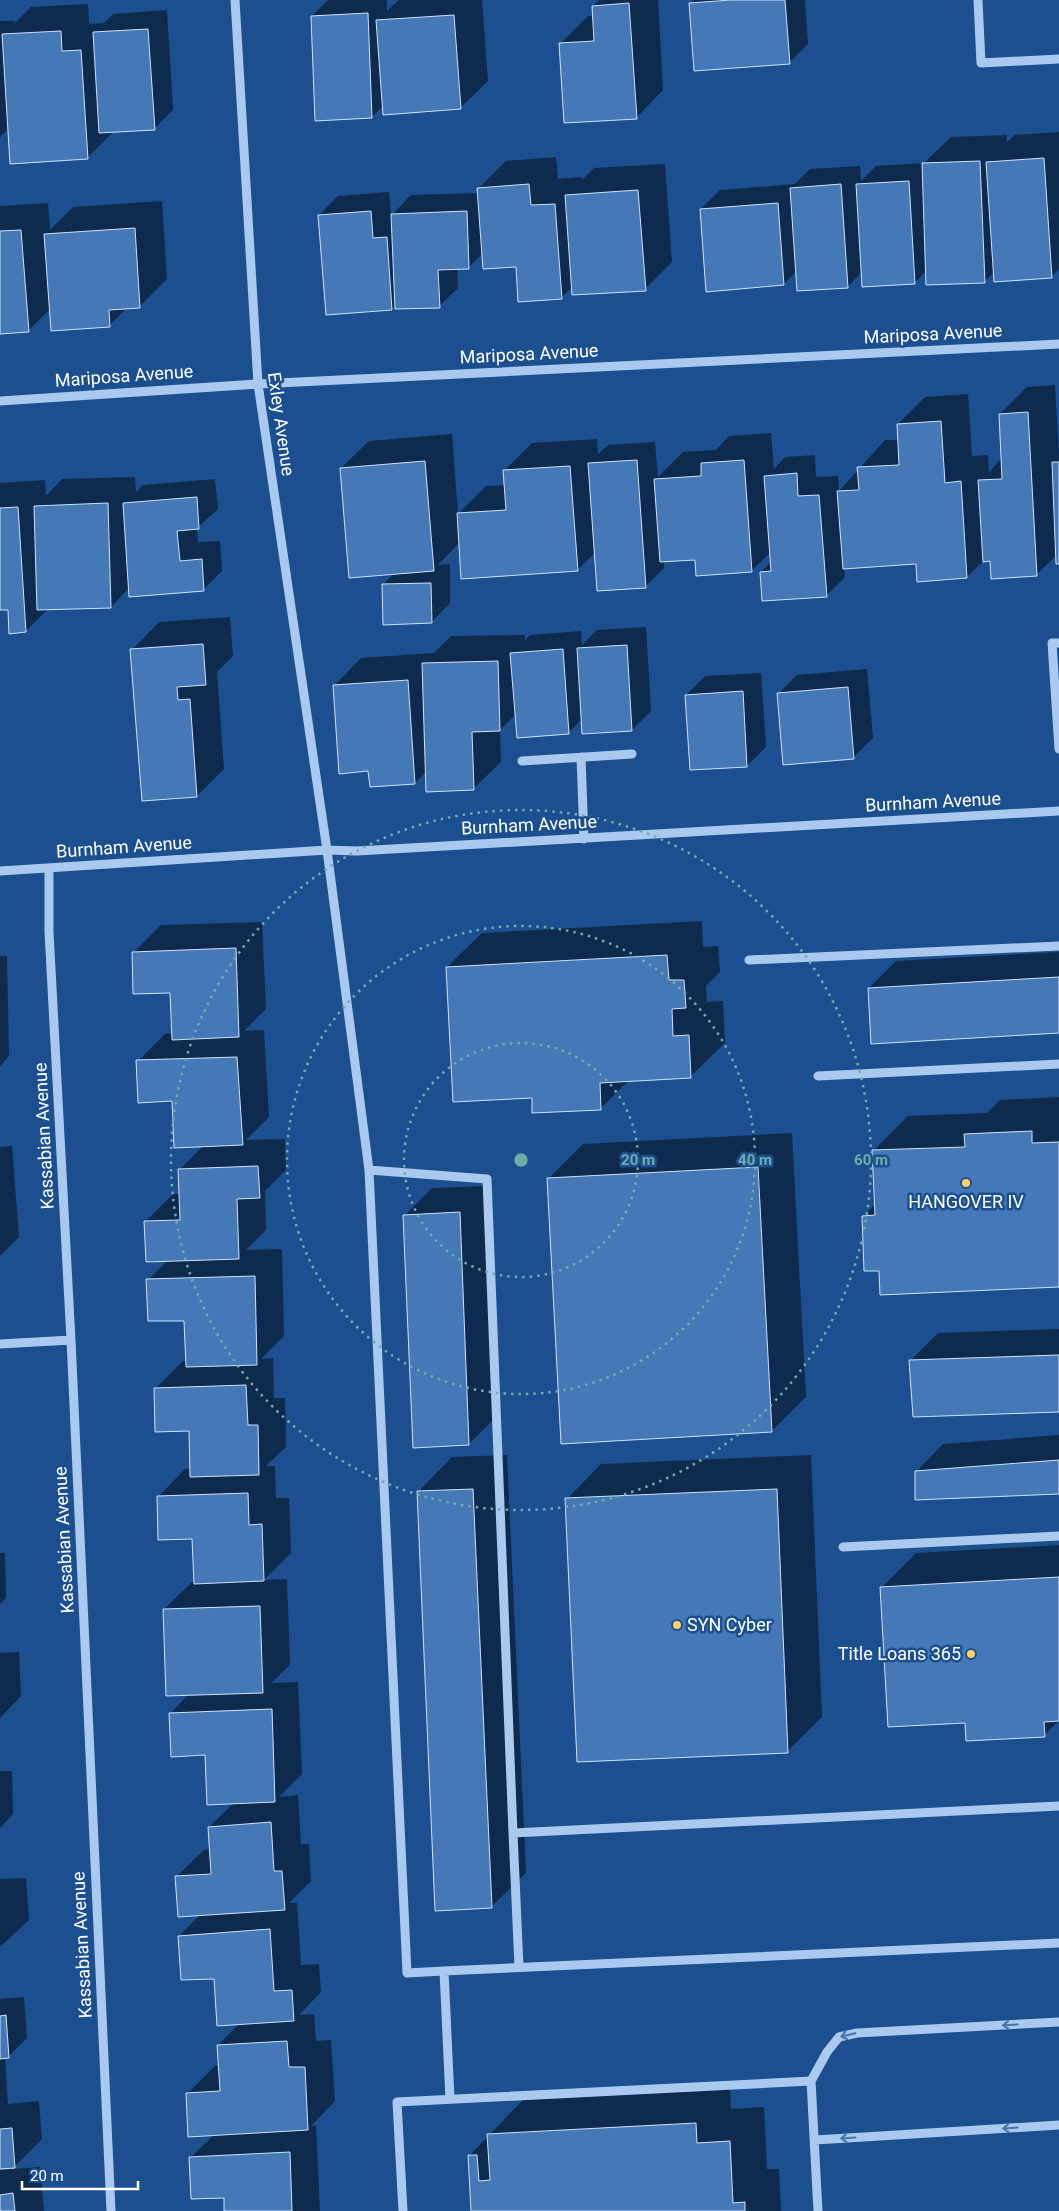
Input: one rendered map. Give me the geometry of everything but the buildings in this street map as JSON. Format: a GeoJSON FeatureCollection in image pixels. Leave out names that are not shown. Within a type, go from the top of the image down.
{"type":"FeatureCollection","features":[{"type":"Feature","properties":{"kind":"street","name":"Exley Avenue"},"geometry":{"type":"LineString","coordinates":[[235,0],[258,384],[327,850],[368,1170],[407,1973],[444,1971]]}},
{"type":"Feature","properties":{"kind":"street"},"geometry":{"type":"LineString","coordinates":[[978,0],[981,63],[1059,59]]}},
{"type":"Feature","properties":{"kind":"street","name":"Mariposa Avenue"},"geometry":{"type":"LineString","coordinates":[[0,401],[258,384],[1059,344]]}},
{"type":"Feature","properties":{"kind":"street"},"geometry":{"type":"LineString","coordinates":[[1059,643],[1052,643],[1059,750]]}},
{"type":"Feature","properties":{"kind":"street"},"geometry":{"type":"LineString","coordinates":[[522,761],[632,754]]}},
{"type":"Feature","properties":{"kind":"street"},"geometry":{"type":"LineString","coordinates":[[580,757],[584,838]]}},
{"type":"Feature","properties":{"kind":"street","name":"Burnham Avenue"},"geometry":{"type":"LineString","coordinates":[[0,871],[327,850],[357,851],[1059,812]]}},
{"type":"Feature","properties":{"kind":"street","name":"Kassabian Avenue"},"geometry":{"type":"LineString","coordinates":[[49,868],[49,932],[71,1340],[111,2211]]}},
{"type":"Feature","properties":{"kind":"street"},"geometry":{"type":"LineString","coordinates":[[749,960],[1059,946]]}},
{"type":"Feature","properties":{"kind":"street"},"geometry":{"type":"LineString","coordinates":[[818,1076],[1059,1064]]}},
{"type":"Feature","properties":{"kind":"street"},"geometry":{"type":"LineString","coordinates":[[368,1170],[487,1179],[519,1967]]}},
{"type":"Feature","properties":{"kind":"street"},"geometry":{"type":"LineString","coordinates":[[0,1344],[71,1340]]}},
{"type":"Feature","properties":{"kind":"street"},"geometry":{"type":"LineString","coordinates":[[843,1547],[1059,1536]]}},
{"type":"Feature","properties":{"kind":"street"},"geometry":{"type":"LineString","coordinates":[[513,1834],[1059,1806]]}},
{"type":"Feature","properties":{"kind":"street"},"geometry":{"type":"LineString","coordinates":[[450,2099],[444,1971],[1059,1943]]}},
{"type":"Feature","properties":{"kind":"street"},"geometry":{"type":"LineString","coordinates":[[818,2211],[811,2080],[827,2052],[839,2037],[1059,2022]]}},
{"type":"Feature","properties":{"kind":"street"},"geometry":{"type":"LineString","coordinates":[[403,2211],[397,2102],[811,2080]]}},
{"type":"Feature","properties":{"kind":"street"},"geometry":{"type":"LineString","coordinates":[[815,2140],[1059,2125]]}},
{"type":"Feature","properties":{"kind":"place","name":"HANGOVER IV"},"geometry":{"type":"Point","coordinates":[966,1183]}},
{"type":"Feature","properties":{"kind":"place","name":"SYN Cyber"},"geometry":{"type":"Point","coordinates":[677,1625]}},
{"type":"Feature","properties":{"kind":"place","name":"Title Loans 365"},"geometry":{"type":"Point","coordinates":[971,1654]}}]}
